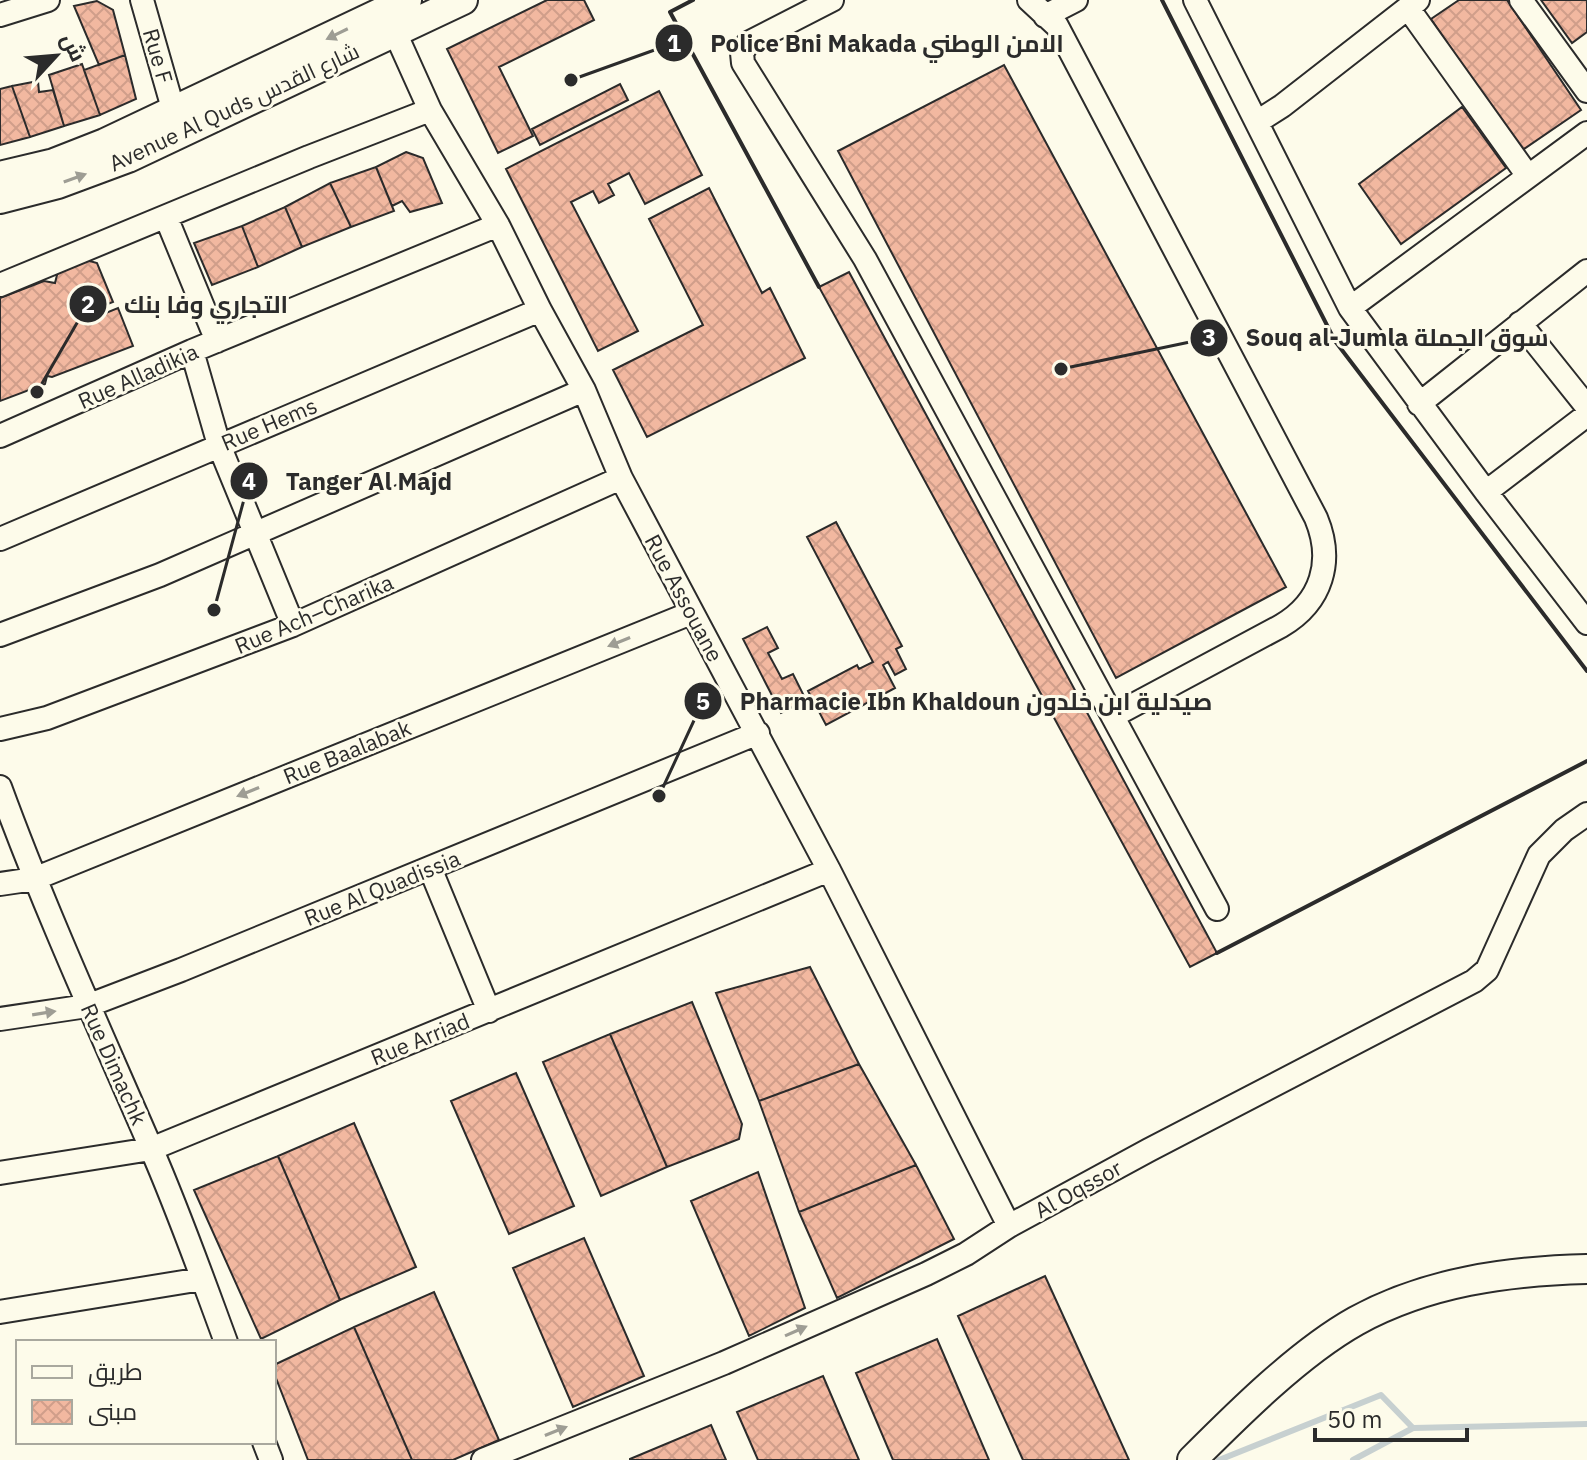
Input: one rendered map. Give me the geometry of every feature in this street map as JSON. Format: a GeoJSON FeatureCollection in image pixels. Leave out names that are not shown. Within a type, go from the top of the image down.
{"type":"FeatureCollection","features":[{"type":"Feature","properties":{"kind":"main road","name":"Avenue Al Quds شارع القدس"},"geometry":{"type":"LineString","coordinates":[[2,193],[54,163],[396,14],[463,0]]}},
{"type":"Feature","properties":{"kind":"main road","name":"Avenue Al Quds شارع القدس"},"geometry":{"type":"LineString","coordinates":[[2,193],[58,184],[128,158],[396,14]]}},
{"type":"Feature","properties":{"kind":"main road"},"geometry":{"type":"LineString","coordinates":[[1192,1460],[1234,1418],[1330,1338],[1357,1321],[1458,1282],[1526,1270],[1587,1269]]}},
{"type":"Feature","properties":{"kind":"street","name":"Rue F"},"geometry":{"type":"LineString","coordinates":[[142,0],[174,112]]}},
{"type":"Feature","properties":{"kind":"street"},"geometry":{"type":"LineString","coordinates":[[832,0],[748,43],[742,53],[743,63],[865,259],[1217,909]]}},
{"type":"Feature","properties":{"kind":"street"},"geometry":{"type":"LineString","coordinates":[[1029,0],[1057,26],[1316,518],[1325,543],[1321,582],[1301,612],[1281,626],[1113,716]]}},
{"type":"Feature","properties":{"kind":"street"},"geometry":{"type":"LineString","coordinates":[[1045,16],[1076,0]]}},
{"type":"Feature","properties":{"kind":"street"},"geometry":{"type":"LineString","coordinates":[[1195,0],[1350,308],[1419,404],[1587,623]]}},
{"type":"Feature","properties":{"kind":"street"},"geometry":{"type":"LineString","coordinates":[[1521,0],[1587,91]]}},
{"type":"Feature","properties":{"kind":"street"},"geometry":{"type":"LineString","coordinates":[[0,15],[43,1]]}},
{"type":"Feature","properties":{"kind":"street"},"geometry":{"type":"LineString","coordinates":[[1257,122],[1413,4],[1528,176]]}},
{"type":"Feature","properties":{"kind":"street","name":"Rue Assouane"},"geometry":{"type":"LineString","coordinates":[[396,14],[430,110],[498,225],[584,390],[621,478],[758,733],[1009,1226]]}},
{"type":"Feature","properties":{"kind":"street"},"geometry":{"type":"LineString","coordinates":[[0,285],[430,110]]}},
{"type":"Feature","properties":{"kind":"street"},"geometry":{"type":"LineString","coordinates":[[1350,308],[1587,133]]}},
{"type":"Feature","properties":{"kind":"street"},"geometry":{"type":"LineString","coordinates":[[166,217],[217,341]]}},
{"type":"Feature","properties":{"kind":"street","name":"Rue Alladikia"},"geometry":{"type":"LineString","coordinates":[[0,436],[192,351],[498,225]]}},
{"type":"Feature","properties":{"kind":"street"},"geometry":{"type":"LineString","coordinates":[[1419,404],[1587,271]]}},
{"type":"Feature","properties":{"kind":"street","name":"Rue Hems"},"geometry":{"type":"LineString","coordinates":[[0,539],[540,310]]}},
{"type":"Feature","properties":{"kind":"street"},"geometry":{"type":"LineString","coordinates":[[1520,323],[1587,407]]}},
{"type":"Feature","properties":{"kind":"street"},"geometry":{"type":"LineString","coordinates":[[192,351],[219,445],[293,625]]}},
{"type":"Feature","properties":{"kind":"street"},"geometry":{"type":"LineString","coordinates":[[0,635],[160,575],[584,390]]}},
{"type":"Feature","properties":{"kind":"street"},"geometry":{"type":"LineString","coordinates":[[1486,492],[1587,415]]}},
{"type":"Feature","properties":{"kind":"street","name":"Rue Ach–Charika"},"geometry":{"type":"LineString","coordinates":[[0,729],[47,718],[293,625],[621,478]]}},
{"type":"Feature","properties":{"kind":"street","name":"Rue Baalabak"},"geometry":{"type":"LineString","coordinates":[[0,884],[34,879],[691,613]]}},
{"type":"Feature","properties":{"kind":"street","name":"Rue Al Quadissia"},"geometry":{"type":"LineString","coordinates":[[0,1019],[87,1006],[758,733]]}},
{"type":"Feature","properties":{"kind":"street","name":"Rue Dimachk"},"geometry":{"type":"LineString","coordinates":[[0,787],[34,879],[151,1149],[225,1340]]}},
{"type":"Feature","properties":{"kind":"street","name":"Al Oqssor"},"geometry":{"type":"LineString","coordinates":[[483,1460],[724,1363],[926,1274],[1149,1150],[1481,977],[1487,970],[1539,855],[1564,830],[1587,814]]}},
{"type":"Feature","properties":{"kind":"street"},"geometry":{"type":"LineString","coordinates":[[430,868],[489,1011]]}},
{"type":"Feature","properties":{"kind":"street","name":"Rue Arriad"},"geometry":{"type":"LineString","coordinates":[[0,1173],[151,1149],[829,870]]}},
{"type":"Feature","properties":{"kind":"street"},"geometry":{"type":"LineString","coordinates":[[0,1312],[202,1279]]}},
{"type":"Feature","properties":{"kind":"building"},"geometry":{"type":"Polygon","coordinates":[[[547,0],[584,0],[594,20],[499,67],[533,136],[498,153],[447,49],[547,0]]]}},
{"type":"Feature","properties":{"kind":"building"},"geometry":{"type":"Polygon","coordinates":[[[1459,0],[1507,0],[1581,110],[1521,151],[1431,19],[1459,0]]]}},
{"type":"Feature","properties":{"kind":"building"},"geometry":{"type":"Polygon","coordinates":[[[1541,0],[1587,0],[1587,32],[1572,43],[1541,0]]]}},
{"type":"Feature","properties":{"kind":"building"},"geometry":{"type":"Polygon","coordinates":[[[97,1],[113,10],[125,55],[99,65],[74,6],[97,1]]]}},
{"type":"Feature","properties":{"kind":"building"},"geometry":{"type":"Polygon","coordinates":[[[125,55],[136,99],[100,115],[84,70],[125,55]]]}},
{"type":"Feature","properties":{"kind":"building"},"geometry":{"type":"Polygon","coordinates":[[[82,64],[100,115],[64,126],[49,75],[82,64]]]}},
{"type":"Feature","properties":{"kind":"building"},"geometry":{"type":"Polygon","coordinates":[[[1004,65],[1286,587],[1116,678],[838,151],[1004,65]]]}},
{"type":"Feature","properties":{"kind":"building"},"geometry":{"type":"Polygon","coordinates":[[[38,81],[39,92],[53,90],[64,126],[30,137],[12,86],[38,81]]]}},
{"type":"Feature","properties":{"kind":"building"},"geometry":{"type":"Polygon","coordinates":[[[620,84],[628,100],[540,145],[532,129],[620,84]]]}},
{"type":"Feature","properties":{"kind":"building"},"geometry":{"type":"Polygon","coordinates":[[[12,86],[30,137],[0,145],[0,89],[12,86]]]}},
{"type":"Feature","properties":{"kind":"building"},"geometry":{"type":"Polygon","coordinates":[[[659,91],[702,175],[645,204],[629,173],[608,184],[614,195],[599,203],[593,191],[571,202],[638,331],[598,351],[506,169],[659,91]]]}},
{"type":"Feature","properties":{"kind":"building"},"geometry":{"type":"Polygon","coordinates":[[[1462,107],[1506,168],[1401,244],[1359,184],[1462,107]]]}},
{"type":"Feature","properties":{"kind":"building"},"geometry":{"type":"Polygon","coordinates":[[[406,152],[423,158],[442,203],[410,212],[402,201],[392,206],[376,167],[406,152]]]}},
{"type":"Feature","properties":{"kind":"building"},"geometry":{"type":"Polygon","coordinates":[[[376,167],[394,211],[351,227],[330,183],[376,167]]]}},
{"type":"Feature","properties":{"kind":"building"},"geometry":{"type":"Polygon","coordinates":[[[330,183],[351,227],[302,247],[285,207],[330,183]]]}},
{"type":"Feature","properties":{"kind":"building"},"geometry":{"type":"Polygon","coordinates":[[[709,188],[762,293],[770,288],[805,358],[647,437],[613,370],[703,325],[649,219],[709,188]]]}},
{"type":"Feature","properties":{"kind":"building"},"geometry":{"type":"Polygon","coordinates":[[[285,207],[302,247],[258,267],[242,226],[285,207]]]}},
{"type":"Feature","properties":{"kind":"building"},"geometry":{"type":"Polygon","coordinates":[[[242,226],[258,267],[212,285],[194,243],[242,226]]]}},
{"type":"Feature","properties":{"kind":"building"},"geometry":{"type":"Polygon","coordinates":[[[86,260],[97,263],[113,302],[87,312],[101,315],[118,308],[133,346],[52,377],[47,376],[45,384],[0,401],[0,298],[44,281],[55,283],[58,271],[86,260]]]}},
{"type":"Feature","properties":{"kind":"building"},"geometry":{"type":"Polygon","coordinates":[[[849,272],[1217,953],[1190,967],[819,287],[849,272]]]}},
{"type":"Feature","properties":{"kind":"building"},"geometry":{"type":"Polygon","coordinates":[[[836,522],[902,646],[896,649],[906,669],[895,675],[888,662],[883,665],[895,688],[826,725],[808,691],[857,665],[859,669],[873,662],[807,537],[836,522]]]}},
{"type":"Feature","properties":{"kind":"building"},"geometry":{"type":"Polygon","coordinates":[[[767,627],[778,648],[768,653],[782,679],[793,674],[806,700],[781,713],[743,639],[767,627]]]}},
{"type":"Feature","properties":{"kind":"building"},"geometry":{"type":"Polygon","coordinates":[[[810,967],[859,1064],[759,1101],[716,993],[810,967]]]}},
{"type":"Feature","properties":{"kind":"building"},"geometry":{"type":"Polygon","coordinates":[[[692,1002],[742,1124],[739,1139],[667,1167],[610,1034],[692,1002]]]}},
{"type":"Feature","properties":{"kind":"building"},"geometry":{"type":"Polygon","coordinates":[[[610,1034],[667,1167],[601,1196],[543,1062],[610,1034]]]}},
{"type":"Feature","properties":{"kind":"building"},"geometry":{"type":"Polygon","coordinates":[[[859,1064],[916,1165],[799,1212],[759,1101],[859,1064]]]}},
{"type":"Feature","properties":{"kind":"building"},"geometry":{"type":"Polygon","coordinates":[[[516,1073],[574,1206],[509,1234],[451,1101],[516,1073]]]}},
{"type":"Feature","properties":{"kind":"building"},"geometry":{"type":"Polygon","coordinates":[[[354,1123],[416,1267],[340,1300],[278,1156],[354,1123]]]}},
{"type":"Feature","properties":{"kind":"building"},"geometry":{"type":"Polygon","coordinates":[[[278,1156],[340,1300],[261,1339],[194,1190],[278,1156]]]}},
{"type":"Feature","properties":{"kind":"building"},"geometry":{"type":"Polygon","coordinates":[[[916,1165],[954,1239],[837,1298],[799,1212],[916,1165]]]}},
{"type":"Feature","properties":{"kind":"building"},"geometry":{"type":"Polygon","coordinates":[[[758,1172],[805,1308],[749,1336],[691,1201],[758,1172]]]}},
{"type":"Feature","properties":{"kind":"building"},"geometry":{"type":"Polygon","coordinates":[[[584,1238],[644,1376],[573,1407],[513,1268],[584,1238]]]}},
{"type":"Feature","properties":{"kind":"building"},"geometry":{"type":"Polygon","coordinates":[[[1045,1276],[1129,1460],[1023,1460],[958,1316],[1045,1276]]]}},
{"type":"Feature","properties":{"kind":"building"},"geometry":{"type":"Polygon","coordinates":[[[434,1292],[499,1440],[453,1460],[412,1460],[354,1327],[434,1292]]]}},
{"type":"Feature","properties":{"kind":"building"},"geometry":{"type":"Polygon","coordinates":[[[354,1327],[412,1460],[308,1460],[276,1378],[276,1364],[354,1327]]]}},
{"type":"Feature","properties":{"kind":"building"},"geometry":{"type":"Polygon","coordinates":[[[937,1339],[989,1460],[893,1460],[856,1373],[937,1339]]]}},
{"type":"Feature","properties":{"kind":"building"},"geometry":{"type":"Polygon","coordinates":[[[823,1376],[859,1460],[758,1460],[737,1412],[823,1376]]]}},
{"type":"Feature","properties":{"kind":"building"},"geometry":{"type":"Polygon","coordinates":[[[711,1425],[726,1460],[630,1460],[630,1459],[711,1425]]]}},
{"type":"Feature","properties":{"kind":"waterway"},"geometry":{"type":"LineString","coordinates":[[1219,1460],[1381,1395],[1413,1428],[1587,1424]]}},
{"type":"Feature","properties":{"kind":"waterway"},"geometry":{"type":"LineString","coordinates":[[1353,1460],[1413,1428]]}},
{"type":"Feature","properties":{"kind":"wall"},"geometry":{"type":"LineString","coordinates":[[693,0],[670,12],[819,287]]}},
{"type":"Feature","properties":{"kind":"wall"},"geometry":{"type":"LineString","coordinates":[[1162,0],[1335,341],[1587,671]]}},
{"type":"Feature","properties":{"kind":"wall"},"geometry":{"type":"LineString","coordinates":[[1217,953],[1587,761]]}},
{"type":"Feature","properties":{"kind":"place","name":"Police Bni Makada الامن الوطني"},"geometry":{"type":"Point","coordinates":[571,80]}},
{"type":"Feature","properties":{"kind":"place","name":"Souq al-Jumla سوق الجملة"},"geometry":{"type":"Point","coordinates":[1061,369]}},
{"type":"Feature","properties":{"kind":"place","name":"التجاري وفا بنك"},"geometry":{"type":"Point","coordinates":[37,392]}},
{"type":"Feature","properties":{"kind":"place","name":"Tanger Al Majd"},"geometry":{"type":"Point","coordinates":[214,610]}},
{"type":"Feature","properties":{"kind":"place","name":"Pharmacie Ibn Khaldoun صيدلية ابن خلدون"},"geometry":{"type":"Point","coordinates":[659,796]}}]}
